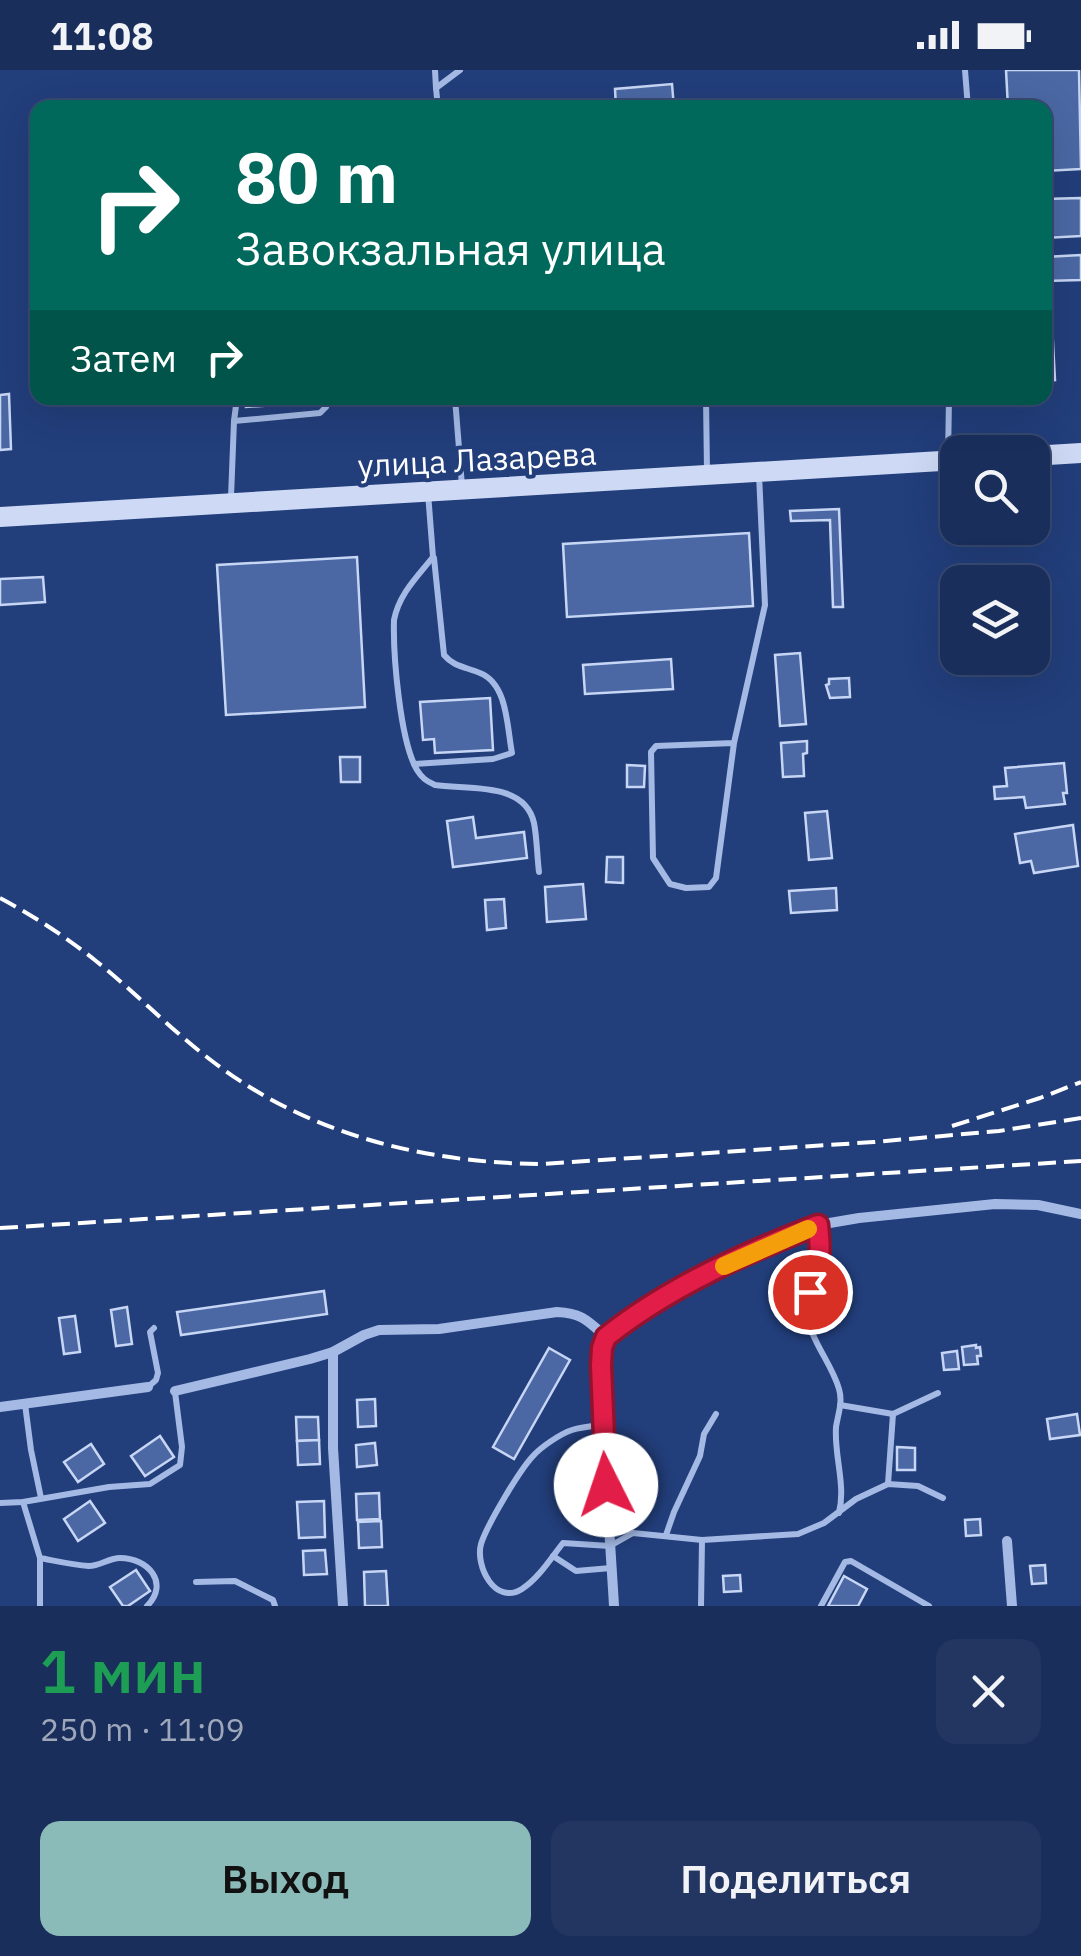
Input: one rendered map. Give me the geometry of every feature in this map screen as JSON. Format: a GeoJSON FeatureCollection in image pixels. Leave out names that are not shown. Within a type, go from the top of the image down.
{"type":"FeatureCollection","features":[{"type":"Feature","properties":{"kind":"main road"},"geometry":{"type":"LineString","coordinates":[[1050,455],[1081,453]]}},
{"type":"Feature","properties":{"kind":"main road","name":"улица Лазарева"},"geometry":{"type":"LineString","coordinates":[[0,517],[940,461]]}},
{"type":"Feature","properties":{"kind":"street"},"geometry":{"type":"LineString","coordinates":[[614,1606],[602,1424],[601,1365],[606,1337],[701,1278],[818,1225],[996,1204],[1038,1205],[1081,1214]]}},
{"type":"Feature","properties":{"kind":"street"},"geometry":{"type":"LineString","coordinates":[[175,1390],[333,1352],[379,1330],[440,1329],[572,1312],[583,1316],[606,1337]]}},
{"type":"Feature","properties":{"kind":"street"},"geometry":{"type":"LineString","coordinates":[[333,1352],[333,1448],[342,1606]]}},
{"type":"Feature","properties":{"kind":"street"},"geometry":{"type":"LineString","coordinates":[[0,1407],[148,1387]]}},
{"type":"Feature","properties":{"kind":"street"},"geometry":{"type":"LineString","coordinates":[[1007,1541],[1012,1606]]}},
{"type":"Feature","properties":{"kind":"lane"},"geometry":{"type":"LineString","coordinates":[[435,70],[437,100]]}},
{"type":"Feature","properties":{"kind":"lane"},"geometry":{"type":"LineString","coordinates":[[436,88],[460,70]]}},
{"type":"Feature","properties":{"kind":"lane"},"geometry":{"type":"LineString","coordinates":[[965,70],[967,100]]}},
{"type":"Feature","properties":{"kind":"lane"},"geometry":{"type":"LineString","coordinates":[[231,504],[236,405]]}},
{"type":"Feature","properties":{"kind":"lane"},"geometry":{"type":"LineString","coordinates":[[234,421],[320,413],[327,405]]}},
{"type":"Feature","properties":{"kind":"lane"},"geometry":{"type":"LineString","coordinates":[[456,405],[462,489]]}},
{"type":"Feature","properties":{"kind":"lane"},"geometry":{"type":"LineString","coordinates":[[706,405],[707,476]]}},
{"type":"Feature","properties":{"kind":"lane"},"geometry":{"type":"LineString","coordinates":[[949,405],[951,435]]}},
{"type":"Feature","properties":{"kind":"lane"},"geometry":{"type":"LineString","coordinates":[[734,743],[656,746],[651,752],[653,858],[670,884],[686,888],[709,886],[716,878],[734,743],[765,604],[758,473]]}},
{"type":"Feature","properties":{"kind":"lane"},"geometry":{"type":"LineString","coordinates":[[414,764],[493,759],[512,753],[495,682],[456,665],[444,655],[428,492]]}},
{"type":"Feature","properties":{"kind":"lane"},"geometry":{"type":"LineString","coordinates":[[433,557],[402,595],[394,620],[400,705],[414,764],[425,780],[435,785],[509,793],[528,809],[534,820],[539,872]]}},
{"type":"Feature","properties":{"kind":"lane"},"geometry":{"type":"LineString","coordinates":[[818,1225],[820,1266],[807,1313],[814,1338],[838,1388],[836,1436],[842,1491],[838,1514]]}},
{"type":"Feature","properties":{"kind":"lane"},"geometry":{"type":"LineString","coordinates":[[148,1387],[158,1373],[150,1332],[154,1328]]}},
{"type":"Feature","properties":{"kind":"lane"},"geometry":{"type":"LineString","coordinates":[[0,1502],[150,1484],[170,1473],[180,1465],[182,1447],[175,1390]]}},
{"type":"Feature","properties":{"kind":"lane"},"geometry":{"type":"LineString","coordinates":[[840,1406],[892,1414],[938,1393]]}},
{"type":"Feature","properties":{"kind":"lane"},"geometry":{"type":"LineString","coordinates":[[25,1404],[40,1498]]}},
{"type":"Feature","properties":{"kind":"lane"},"geometry":{"type":"LineString","coordinates":[[666,1535],[700,1456],[704,1434],[716,1414]]}},
{"type":"Feature","properties":{"kind":"lane"},"geometry":{"type":"LineString","coordinates":[[888,1484],[892,1414]]}},
{"type":"Feature","properties":{"kind":"lane"},"geometry":{"type":"LineString","coordinates":[[602,1424],[569,1431],[534,1455],[504,1499],[480,1546],[484,1575],[492,1587],[509,1594],[520,1591],[540,1574],[563,1542],[610,1546],[633,1532],[702,1540],[798,1534],[838,1514],[856,1498],[888,1484],[918,1486],[943,1498]]}},
{"type":"Feature","properties":{"kind":"lane"},"geometry":{"type":"LineString","coordinates":[[24,1502],[40,1558],[40,1606]]}},
{"type":"Feature","properties":{"kind":"lane"},"geometry":{"type":"LineString","coordinates":[[701,1606],[702,1540]]}},
{"type":"Feature","properties":{"kind":"lane"},"geometry":{"type":"LineString","coordinates":[[554,1556],[576,1570],[612,1568]]}},
{"type":"Feature","properties":{"kind":"lane"},"geometry":{"type":"LineString","coordinates":[[40,1558],[94,1566],[116,1558],[129,1559],[148,1568],[158,1587],[156,1598],[147,1606]]}},
{"type":"Feature","properties":{"kind":"lane"},"geometry":{"type":"LineString","coordinates":[[821,1606],[845,1562],[852,1561],[929,1606]]}},
{"type":"Feature","properties":{"kind":"lane"},"geometry":{"type":"LineString","coordinates":[[196,1582],[235,1581],[273,1600],[274,1606]]}},
{"type":"Feature","properties":{"kind":"building"},"geometry":{"type":"Polygon","coordinates":[[[1006,70],[1079,70],[1081,169],[1052,171],[1052,100],[1008,100],[1006,70]]]}},
{"type":"Feature","properties":{"kind":"building"},"geometry":{"type":"Polygon","coordinates":[[[672,84],[673,100],[616,100],[615,89],[672,84]]]}},
{"type":"Feature","properties":{"kind":"building"},"geometry":{"type":"Polygon","coordinates":[[[1081,198],[1081,236],[1052,238],[1052,199],[1081,198]]]}},
{"type":"Feature","properties":{"kind":"building"},"geometry":{"type":"Polygon","coordinates":[[[1081,255],[1081,280],[1052,281],[1052,257],[1081,255]]]}},
{"type":"Feature","properties":{"kind":"building"},"geometry":{"type":"Polygon","coordinates":[[[1052,324],[1055,380],[1052,380],[1052,324]]]}},
{"type":"Feature","properties":{"kind":"building"},"geometry":{"type":"Polygon","coordinates":[[[9,394],[11,449],[0,450],[0,395],[9,394]]]}},
{"type":"Feature","properties":{"kind":"building"},"geometry":{"type":"Polygon","coordinates":[[[839,509],[843,607],[833,607],[830,520],[791,521],[790,511],[839,509]]]}},
{"type":"Feature","properties":{"kind":"building"},"geometry":{"type":"Polygon","coordinates":[[[749,533],[753,606],[567,617],[563,544],[749,533]]]}},
{"type":"Feature","properties":{"kind":"building"},"geometry":{"type":"Polygon","coordinates":[[[357,557],[365,707],[226,715],[217,565],[357,557]]]}},
{"type":"Feature","properties":{"kind":"building"},"geometry":{"type":"Polygon","coordinates":[[[43,577],[45,602],[0,605],[0,579],[43,577]]]}},
{"type":"Feature","properties":{"kind":"building"},"geometry":{"type":"Polygon","coordinates":[[[800,653],[806,724],[780,726],[775,655],[800,653]]]}},
{"type":"Feature","properties":{"kind":"building"},"geometry":{"type":"Polygon","coordinates":[[[671,659],[673,689],[585,694],[583,665],[671,659]]]}},
{"type":"Feature","properties":{"kind":"building"},"geometry":{"type":"Polygon","coordinates":[[[849,678],[850,697],[830,698],[826,685],[829,679],[849,678]]]}},
{"type":"Feature","properties":{"kind":"building"},"geometry":{"type":"Polygon","coordinates":[[[490,698],[493,750],[435,753],[434,739],[423,740],[420,702],[490,698]]]}},
{"type":"Feature","properties":{"kind":"building"},"geometry":{"type":"Polygon","coordinates":[[[807,741],[804,776],[783,777],[781,743],[807,741]]]}},
{"type":"Feature","properties":{"kind":"building"},"geometry":{"type":"Polygon","coordinates":[[[340,757],[360,757],[360,782],[341,782],[340,757]]]}},
{"type":"Feature","properties":{"kind":"building"},"geometry":{"type":"Polygon","coordinates":[[[1064,763],[1065,804],[1026,808],[1024,797],[995,799],[994,787],[1007,786],[1005,768],[1064,763]]]}},
{"type":"Feature","properties":{"kind":"building"},"geometry":{"type":"Polygon","coordinates":[[[627,765],[645,766],[644,787],[627,787],[627,765]]]}},
{"type":"Feature","properties":{"kind":"building"},"geometry":{"type":"Polygon","coordinates":[[[827,811],[832,858],[809,860],[805,813],[827,811]]]}},
{"type":"Feature","properties":{"kind":"building"},"geometry":{"type":"Polygon","coordinates":[[[473,817],[476,838],[524,832],[527,858],[453,867],[447,821],[473,817]]]}},
{"type":"Feature","properties":{"kind":"building"},"geometry":{"type":"Polygon","coordinates":[[[1073,825],[1078,866],[1034,873],[1031,861],[1020,863],[1015,834],[1073,825]]]}},
{"type":"Feature","properties":{"kind":"building"},"geometry":{"type":"Polygon","coordinates":[[[607,857],[623,857],[623,883],[606,882],[607,857]]]}},
{"type":"Feature","properties":{"kind":"building"},"geometry":{"type":"Polygon","coordinates":[[[583,884],[586,919],[547,922],[545,887],[583,884]]]}},
{"type":"Feature","properties":{"kind":"building"},"geometry":{"type":"Polygon","coordinates":[[[836,888],[837,910],[791,913],[789,891],[836,888]]]}},
{"type":"Feature","properties":{"kind":"building"},"geometry":{"type":"Polygon","coordinates":[[[504,899],[506,928],[487,930],[485,900],[504,899]]]}},
{"type":"Feature","properties":{"kind":"building"},"geometry":{"type":"Polygon","coordinates":[[[324,1291],[327,1314],[181,1335],[177,1312],[324,1291]]]}},
{"type":"Feature","properties":{"kind":"building"},"geometry":{"type":"Polygon","coordinates":[[[127,1307],[132,1344],[116,1346],[111,1310],[127,1307]]]}},
{"type":"Feature","properties":{"kind":"building"},"geometry":{"type":"Polygon","coordinates":[[[75,1316],[80,1352],[64,1354],[59,1318],[75,1316]]]}},
{"type":"Feature","properties":{"kind":"building"},"geometry":{"type":"Polygon","coordinates":[[[976,1345],[981,1356],[977,1356],[978,1364],[964,1365],[962,1347],[976,1345]]]}},
{"type":"Feature","properties":{"kind":"building"},"geometry":{"type":"Polygon","coordinates":[[[549,1348],[570,1360],[514,1459],[493,1447],[549,1348]]]}},
{"type":"Feature","properties":{"kind":"building"},"geometry":{"type":"Polygon","coordinates":[[[957,1351],[959,1369],[944,1370],[942,1353],[957,1351]]]}},
{"type":"Feature","properties":{"kind":"building"},"geometry":{"type":"Polygon","coordinates":[[[375,1399],[376,1426],[358,1427],[357,1400],[375,1399]]]}},
{"type":"Feature","properties":{"kind":"building"},"geometry":{"type":"Polygon","coordinates":[[[1077,1414],[1080,1435],[1050,1439],[1047,1419],[1077,1414]]]}},
{"type":"Feature","properties":{"kind":"building"},"geometry":{"type":"Polygon","coordinates":[[[296,1417],[318,1417],[319,1440],[297,1441],[296,1417]]]}},
{"type":"Feature","properties":{"kind":"building"},"geometry":{"type":"Polygon","coordinates":[[[160,1436],[174,1457],[145,1476],[131,1456],[160,1436]]]}},
{"type":"Feature","properties":{"kind":"building"},"geometry":{"type":"Polygon","coordinates":[[[319,1440],[320,1464],[298,1465],[297,1441],[319,1440]]]}},
{"type":"Feature","properties":{"kind":"building"},"geometry":{"type":"Polygon","coordinates":[[[375,1443],[377,1465],[357,1467],[356,1445],[375,1443]]]}},
{"type":"Feature","properties":{"kind":"building"},"geometry":{"type":"Polygon","coordinates":[[[91,1444],[104,1464],[78,1482],[64,1462],[91,1444]]]}},
{"type":"Feature","properties":{"kind":"building"},"geometry":{"type":"Polygon","coordinates":[[[897,1447],[915,1448],[915,1470],[897,1470],[897,1447]]]}},
{"type":"Feature","properties":{"kind":"building"},"geometry":{"type":"Polygon","coordinates":[[[379,1493],[380,1519],[357,1520],[356,1494],[379,1493]]]}},
{"type":"Feature","properties":{"kind":"building"},"geometry":{"type":"Polygon","coordinates":[[[90,1501],[105,1523],[78,1541],[64,1519],[90,1501]]]}},
{"type":"Feature","properties":{"kind":"building"},"geometry":{"type":"Polygon","coordinates":[[[324,1501],[325,1537],[299,1538],[297,1502],[324,1501]]]}},
{"type":"Feature","properties":{"kind":"building"},"geometry":{"type":"Polygon","coordinates":[[[980,1519],[981,1535],[966,1536],[965,1520],[980,1519]]]}},
{"type":"Feature","properties":{"kind":"building"},"geometry":{"type":"Polygon","coordinates":[[[381,1521],[382,1547],[359,1548],[358,1522],[381,1521]]]}},
{"type":"Feature","properties":{"kind":"building"},"geometry":{"type":"Polygon","coordinates":[[[325,1550],[327,1574],[304,1575],[303,1551],[325,1550]]]}},
{"type":"Feature","properties":{"kind":"building"},"geometry":{"type":"Polygon","coordinates":[[[1045,1565],[1046,1583],[1032,1584],[1030,1566],[1045,1565]]]}},
{"type":"Feature","properties":{"kind":"building"},"geometry":{"type":"Polygon","coordinates":[[[136,1570],[150,1591],[123,1606],[110,1587],[136,1570]]]}},
{"type":"Feature","properties":{"kind":"building"},"geometry":{"type":"Polygon","coordinates":[[[386,1571],[388,1606],[365,1606],[364,1572],[386,1571]]]}},
{"type":"Feature","properties":{"kind":"building"},"geometry":{"type":"Polygon","coordinates":[[[740,1575],[741,1591],[724,1592],[723,1576],[740,1575]]]}},
{"type":"Feature","properties":{"kind":"building"},"geometry":{"type":"Polygon","coordinates":[[[844,1576],[867,1589],[858,1606],[828,1606],[844,1576]]]}},
{"type":"Feature","properties":{"kind":"railway"},"geometry":{"type":"LineString","coordinates":[[0,898],[85,952],[197,1049],[249,1086],[327,1125],[410,1150],[454,1158],[542,1164],[874,1142],[999,1131],[1081,1118]]}},
{"type":"Feature","properties":{"kind":"railway"},"geometry":{"type":"LineString","coordinates":[[952,1126],[1081,1082]]}},
{"type":"Feature","properties":{"kind":"railway"},"geometry":{"type":"LineString","coordinates":[[0,1228],[1081,1161]]}},
{"type":"Feature","properties":{"kind":"slow traffic"},"geometry":{"type":"LineString","coordinates":[[724,1266],[808,1229]]}},
{"type":"Feature","properties":{"kind":"route"},"geometry":{"type":"LineString","coordinates":[[606,1485],[601,1365],[606,1337],[668,1296],[756,1250],[818,1225],[820,1266],[810,1292]]}}]}
